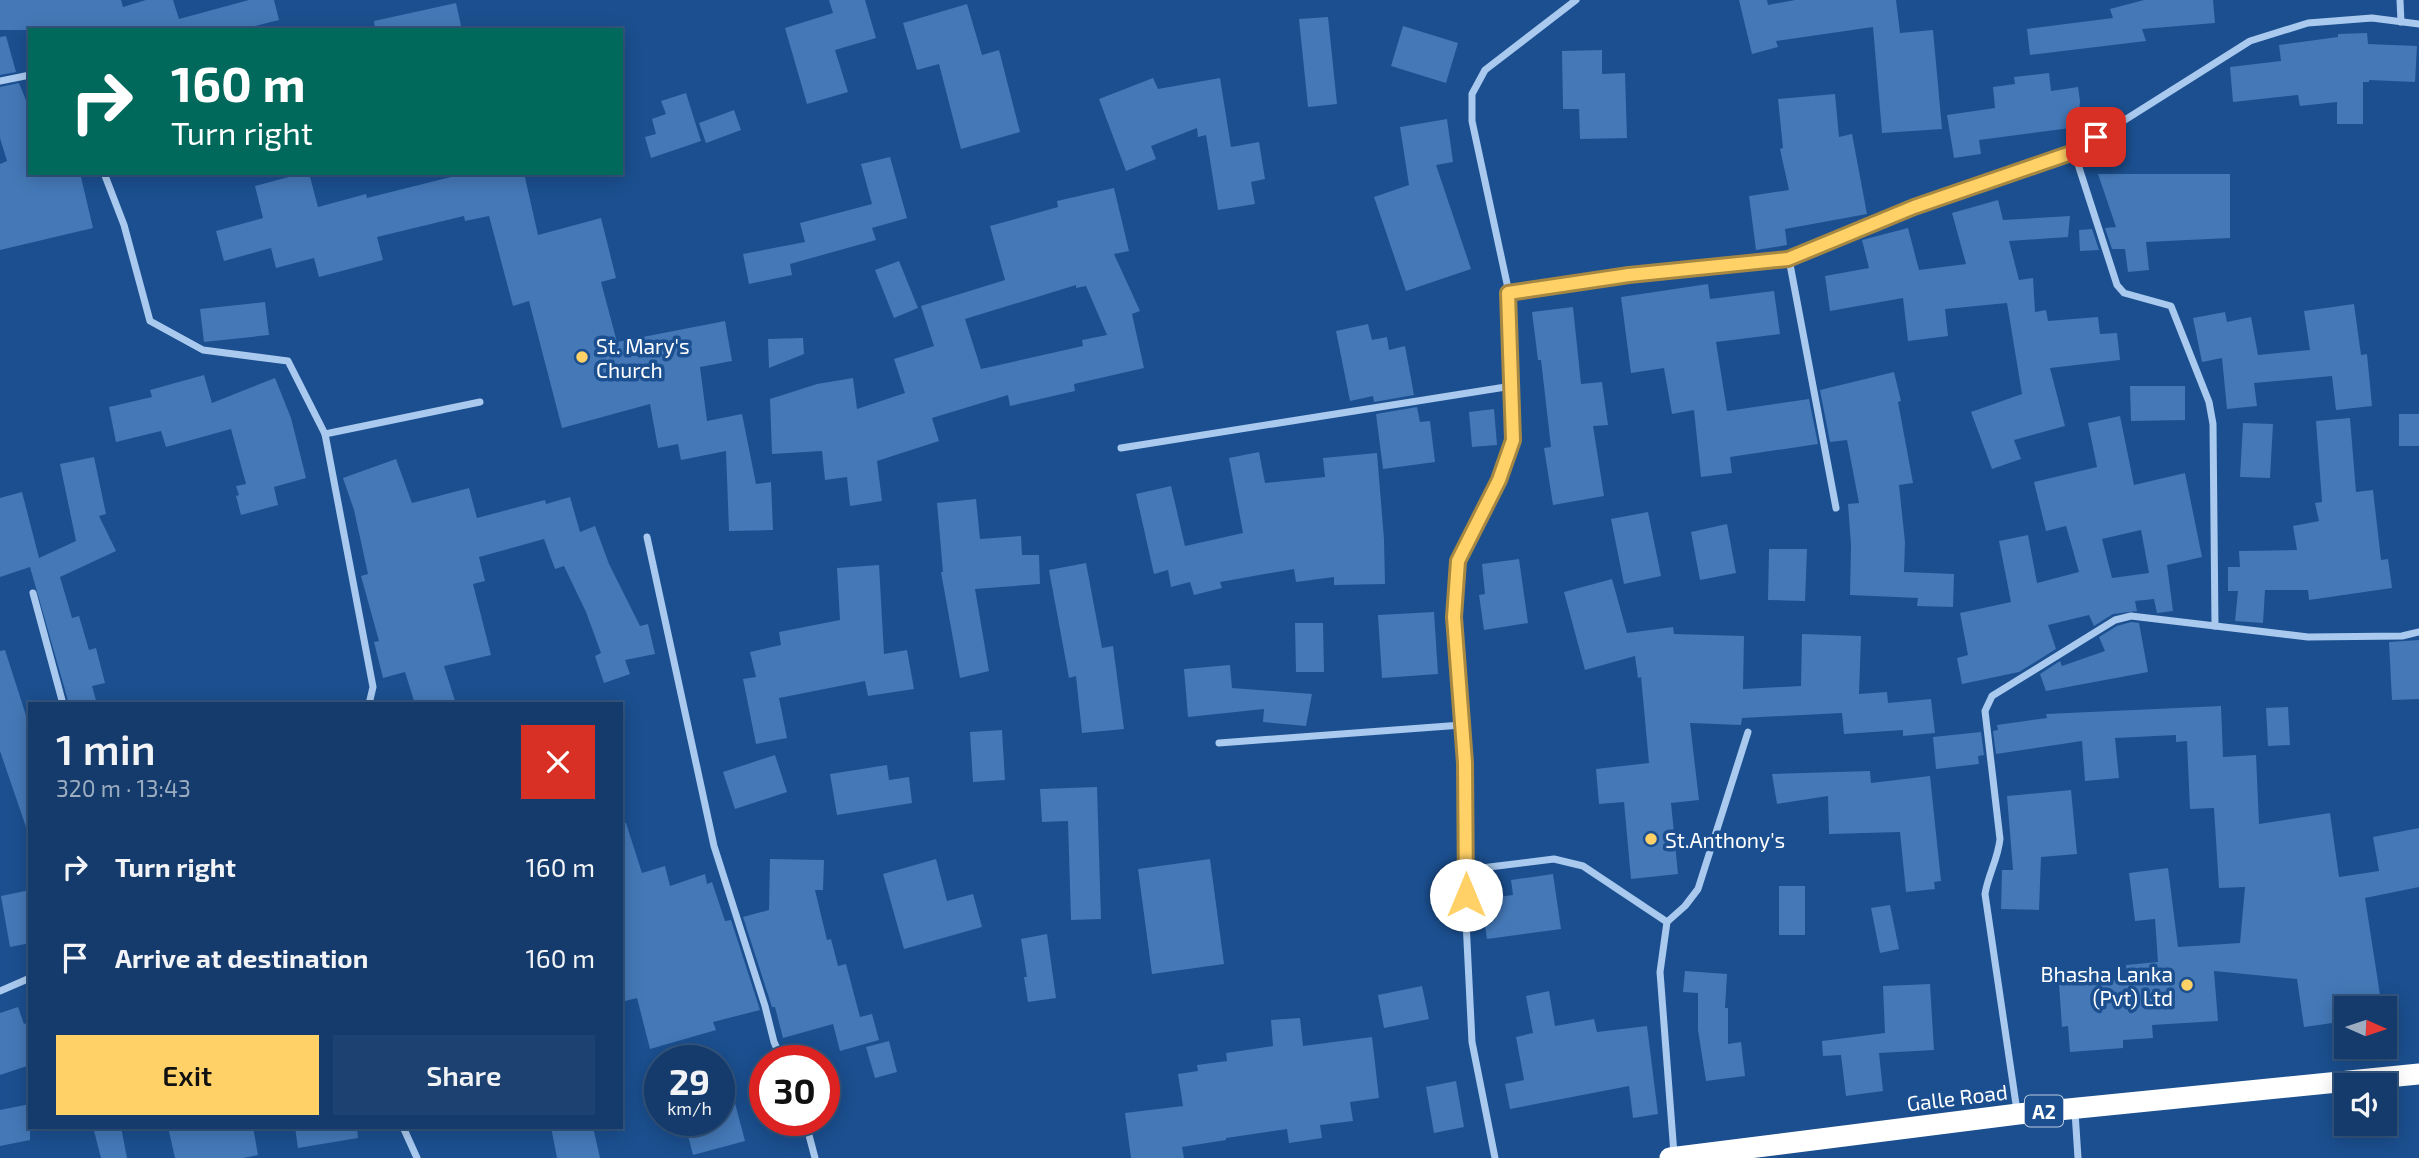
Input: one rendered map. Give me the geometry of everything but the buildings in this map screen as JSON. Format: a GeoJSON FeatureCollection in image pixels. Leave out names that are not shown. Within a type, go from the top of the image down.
{"type":"FeatureCollection","features":[{"type":"Feature","properties":{"kind":"highway","name":"Galle Road"},"geometry":{"type":"LineString","coordinates":[[1672,1158],[1785,1147],[2018,1114],[2419,1074]]}},
{"type":"Feature","properties":{"kind":"street"},"geometry":{"type":"LineString","coordinates":[[1495,1158],[1472,1042],[1465,870],[1465,763],[1454,617],[1458,561],[1499,480],[1513,440],[1512,386],[1508,293],[1472,121],[1472,94],[1485,70],[1576,0]]}},
{"type":"Feature","properties":{"kind":"street"},"geometry":{"type":"LineString","coordinates":[[2400,0],[2401,22]]}},
{"type":"Feature","properties":{"kind":"street"},"geometry":{"type":"LineString","coordinates":[[1508,293],[1629,275],[1788,259],[1914,207],[2074,152],[2250,41],[2308,23],[2372,18],[2419,24]]}},
{"type":"Feature","properties":{"kind":"street"},"geometry":{"type":"LineString","coordinates":[[0,81],[28,75]]}},
{"type":"Feature","properties":{"kind":"street"},"geometry":{"type":"LineString","coordinates":[[2074,152],[2117,285],[2124,293],[2171,306],[2209,402],[2213,424],[2215,626]]}},
{"type":"Feature","properties":{"kind":"street"},"geometry":{"type":"LineString","coordinates":[[105,175],[124,225],[150,321],[203,350],[288,361],[326,434],[373,687],[369,702]]}},
{"type":"Feature","properties":{"kind":"street"},"geometry":{"type":"LineString","coordinates":[[1788,259],[1836,509]]}},
{"type":"Feature","properties":{"kind":"street"},"geometry":{"type":"LineString","coordinates":[[1121,448],[1512,386]]}},
{"type":"Feature","properties":{"kind":"street"},"geometry":{"type":"LineString","coordinates":[[326,434],[480,402]]}},
{"type":"Feature","properties":{"kind":"street"},"geometry":{"type":"LineString","coordinates":[[647,537],[714,845],[775,1045]]}},
{"type":"Feature","properties":{"kind":"street"},"geometry":{"type":"LineString","coordinates":[[33,593],[62,702]]}},
{"type":"Feature","properties":{"kind":"street"},"geometry":{"type":"LineString","coordinates":[[2018,1114],[1985,894],[1987,878],[1998,855],[2000,839],[1985,711],[1992,696],[2115,620],[2131,615],[2308,637],[2402,636],[2419,632]]}},
{"type":"Feature","properties":{"kind":"street"},"geometry":{"type":"LineString","coordinates":[[1219,743],[1462,726]]}},
{"type":"Feature","properties":{"kind":"street"},"geometry":{"type":"LineString","coordinates":[[1672,1158],[1660,972],[1667,922],[1685,906],[1698,889],[1748,732]]}},
{"type":"Feature","properties":{"kind":"street"},"geometry":{"type":"LineString","coordinates":[[1465,870],[1554,859],[1583,866],[1667,922]]}},
{"type":"Feature","properties":{"kind":"street"},"geometry":{"type":"LineString","coordinates":[[0,991],[28,979]]}},
{"type":"Feature","properties":{"kind":"street"},"geometry":{"type":"LineString","coordinates":[[2075,1108],[2078,1158]]}},
{"type":"Feature","properties":{"kind":"street"},"geometry":{"type":"LineString","coordinates":[[404,1129],[417,1158]]}},
{"type":"Feature","properties":{"kind":"street"},"geometry":{"type":"LineString","coordinates":[[809,1136],[815,1158]]}},
{"type":"Feature","properties":{"kind":"place","name":"St. Mary's Church"},"geometry":{"type":"Point","coordinates":[582,357]}},
{"type":"Feature","properties":{"kind":"place","name":"St.Anthony's"},"geometry":{"type":"Point","coordinates":[1651,839]}},
{"type":"Feature","properties":{"kind":"place","name":"Bhasha Lanka (Pvt) Ltd"},"geometry":{"type":"Point","coordinates":[2187,985]}},
{"type":"Feature","properties":{"kind":"route"},"geometry":{"type":"LineString","coordinates":[[1466,895],[1465,763],[1454,617],[1458,561],[1499,480],[1513,440],[1508,293],[1629,275],[1788,259],[1914,207],[2074,152],[2096,137]]}}]}
